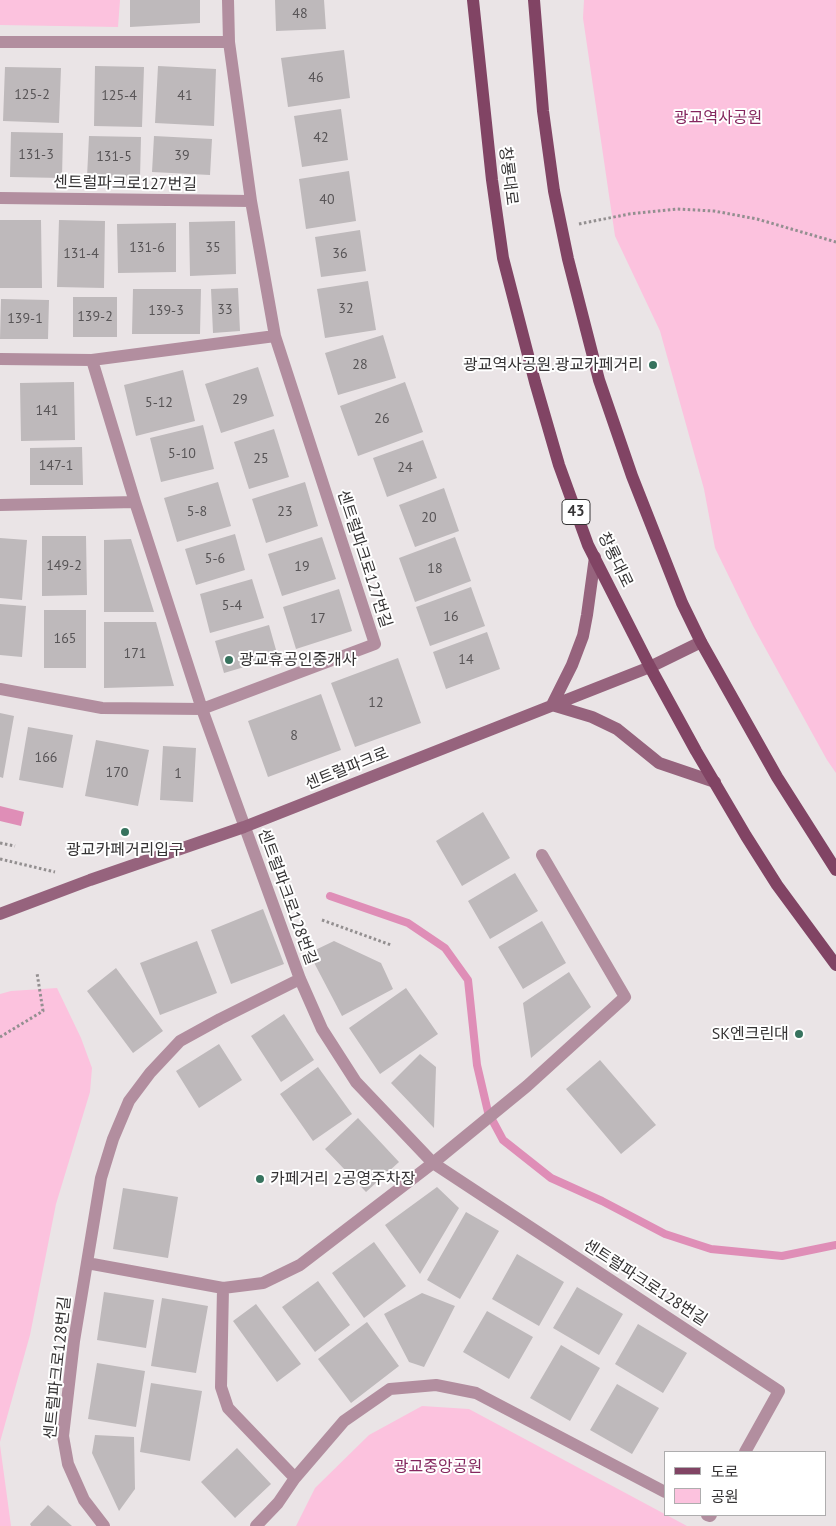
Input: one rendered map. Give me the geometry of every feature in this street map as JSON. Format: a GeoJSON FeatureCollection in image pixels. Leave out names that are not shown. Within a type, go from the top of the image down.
{"type":"FeatureCollection","features":[{"type":"Feature","properties":{"kind":"main road","name":"창룡대로"},"geometry":{"type":"LineString","coordinates":[[473,0],[490,170],[503,258],[559,465],[588,545],[650,667],[715,782],[777,885],[836,966]]}},
{"type":"Feature","properties":{"kind":"main road"},"geometry":{"type":"LineString","coordinates":[[534,0],[543,111],[554,190],[582,316],[602,388],[638,493],[682,603],[701,642],[777,777],[836,870]]}},
{"type":"Feature","properties":{"kind":"street","name":"센트럴파크로127번길"},"geometry":{"type":"LineString","coordinates":[[0,689],[102,708],[202,709],[374,644],[275,336],[251,201],[229,42],[228,0]]}},
{"type":"Feature","properties":{"kind":"street"},"geometry":{"type":"LineString","coordinates":[[0,42],[229,42]]}},
{"type":"Feature","properties":{"kind":"street","name":"센트럴파크로127번길"},"geometry":{"type":"LineString","coordinates":[[0,198],[251,201]]}},
{"type":"Feature","properties":{"kind":"street"},"geometry":{"type":"LineString","coordinates":[[0,359],[92,360],[275,336]]}},
{"type":"Feature","properties":{"kind":"street"},"geometry":{"type":"LineString","coordinates":[[92,360],[135,502],[202,709],[244,827]]}},
{"type":"Feature","properties":{"kind":"street"},"geometry":{"type":"LineString","coordinates":[[0,505],[135,502]]}},
{"type":"Feature","properties":{"kind":"street"},"geometry":{"type":"LineString","coordinates":[[595,557],[583,636],[572,666],[552,705],[592,717],[617,728],[659,763],[715,782]]}},
{"type":"Feature","properties":{"kind":"street","name":"센트럴파크로"},"geometry":{"type":"LineString","coordinates":[[0,914],[90,880],[244,827],[650,667],[701,642]]}},
{"type":"Feature","properties":{"kind":"street","name":"센트럴파크로128번길"},"geometry":{"type":"LineString","coordinates":[[244,827],[300,979],[322,1030],[356,1082],[433,1163],[779,1390],[746,1451]]}},
{"type":"Feature","properties":{"kind":"street"},"geometry":{"type":"LineString","coordinates":[[87,1263],[222,1288],[263,1283],[300,1265],[433,1163],[527,1086],[625,998],[542,855]]}},
{"type":"Feature","properties":{"kind":"street","name":"센트럴파크로128번길"},"geometry":{"type":"LineString","coordinates":[[104,1526],[84,1500],[68,1464],[63,1436],[74,1340],[101,1178],[113,1139],[129,1101],[150,1073],[180,1041],[220,1018],[300,979]]}},
{"type":"Feature","properties":{"kind":"street"},"geometry":{"type":"LineString","coordinates":[[222,1288],[221,1386],[228,1408],[295,1478]]}},
{"type":"Feature","properties":{"kind":"street"},"geometry":{"type":"LineString","coordinates":[[256,1526],[278,1503],[295,1478],[344,1421],[390,1390],[436,1385],[476,1393],[664,1491]]}},
{"type":"Feature","properties":{"kind":"path"},"geometry":{"type":"LineString","coordinates":[[562,227],[629,214],[677,209],[714,211],[757,219],[836,242]]}},
{"type":"Feature","properties":{"kind":"path"},"geometry":{"type":"LineString","coordinates":[[0,843],[15,846]]}},
{"type":"Feature","properties":{"kind":"path"},"geometry":{"type":"LineString","coordinates":[[0,859],[90,880]]}},
{"type":"Feature","properties":{"kind":"path"},"geometry":{"type":"LineString","coordinates":[[322,920],[391,945]]}},
{"type":"Feature","properties":{"kind":"path"},"geometry":{"type":"LineString","coordinates":[[0,1037],[43,1010],[38,973]]}},
{"type":"Feature","properties":{"kind":"green space"},"geometry":{"type":"Polygon","coordinates":[[[0,0],[120,0],[118,27],[0,25],[0,0]]]}},
{"type":"Feature","properties":{"kind":"green space","name":"광교역사공원"},"geometry":{"type":"Polygon","coordinates":[[[584,0],[836,0],[836,773],[753,626],[715,548],[704,489],[660,331],[615,236],[583,18],[584,0]]]}},
{"type":"Feature","properties":{"kind":"green space"},"geometry":{"type":"Polygon","coordinates":[[[57,988],[81,1038],[92,1068],[90,1092],[56,1204],[30,1335],[0,1442],[0,994],[11,991],[57,988]]]}},
{"type":"Feature","properties":{"kind":"green space","name":"광교중앙공원"},"geometry":{"type":"Polygon","coordinates":[[[422,1406],[469,1409],[664,1514],[664,1516],[668,1516],[687,1526],[296,1526],[315,1488],[369,1435],[422,1406]]]}},
{"type":"Feature","properties":{"kind":"green space"},"geometry":{"type":"Polygon","coordinates":[[[0,1445],[11,1526],[0,1526],[0,1445]]]}},
{"type":"Feature","properties":{"kind":"shaded area"},"geometry":{"type":"Polygon","coordinates":[[[0,806],[24,812],[21,826],[0,821],[0,806]]]}},
{"type":"Feature","properties":{"kind":"building"},"geometry":{"type":"Polygon","coordinates":[[[130,0],[200,0],[200,23],[130,27],[130,0]]]}},
{"type":"Feature","properties":{"kind":"building"},"geometry":{"type":"Polygon","coordinates":[[[275,0],[324,0],[326,29],[276,31],[275,0]]]}},
{"type":"Feature","properties":{"kind":"building"},"geometry":{"type":"Polygon","coordinates":[[[344,50],[350,98],[288,107],[281,58],[344,50]]]}},
{"type":"Feature","properties":{"kind":"building"},"geometry":{"type":"Polygon","coordinates":[[[95,66],[144,67],[142,127],[94,126],[95,66]]]}},
{"type":"Feature","properties":{"kind":"building"},"geometry":{"type":"Polygon","coordinates":[[[158,66],[216,69],[214,126],[155,123],[158,66]]]}},
{"type":"Feature","properties":{"kind":"building"},"geometry":{"type":"Polygon","coordinates":[[[5,67],[61,68],[59,123],[3,121],[5,67]]]}},
{"type":"Feature","properties":{"kind":"building"},"geometry":{"type":"Polygon","coordinates":[[[341,109],[348,160],[302,167],[294,116],[341,109]]]}},
{"type":"Feature","properties":{"kind":"building"},"geometry":{"type":"Polygon","coordinates":[[[11,132],[63,133],[62,178],[10,177],[11,132]]]}},
{"type":"Feature","properties":{"kind":"building"},"geometry":{"type":"Polygon","coordinates":[[[89,136],[141,137],[140,178],[87,177],[89,136]]]}},
{"type":"Feature","properties":{"kind":"building"},"geometry":{"type":"Polygon","coordinates":[[[154,136],[212,139],[210,175],[152,172],[154,136]]]}},
{"type":"Feature","properties":{"kind":"building"},"geometry":{"type":"Polygon","coordinates":[[[349,171],[356,221],[306,229],[299,179],[349,171]]]}},
{"type":"Feature","properties":{"kind":"building"},"geometry":{"type":"Polygon","coordinates":[[[0,220],[41,220],[42,288],[0,288],[0,220]]]}},
{"type":"Feature","properties":{"kind":"building"},"geometry":{"type":"Polygon","coordinates":[[[59,220],[105,221],[104,288],[57,287],[59,220]]]}},
{"type":"Feature","properties":{"kind":"building"},"geometry":{"type":"Polygon","coordinates":[[[235,221],[236,274],[190,276],[189,222],[235,221]]]}},
{"type":"Feature","properties":{"kind":"building"},"geometry":{"type":"Polygon","coordinates":[[[176,223],[176,272],[118,273],[117,224],[176,223]]]}},
{"type":"Feature","properties":{"kind":"building"},"geometry":{"type":"Polygon","coordinates":[[[360,230],[366,271],[321,277],[315,237],[360,230]]]}},
{"type":"Feature","properties":{"kind":"building"},"geometry":{"type":"Polygon","coordinates":[[[368,281],[376,330],[325,338],[317,289],[368,281]]]}},
{"type":"Feature","properties":{"kind":"building"},"geometry":{"type":"Polygon","coordinates":[[[238,288],[240,331],[213,333],[211,289],[238,288]]]}},
{"type":"Feature","properties":{"kind":"building"},"geometry":{"type":"Polygon","coordinates":[[[133,289],[201,289],[200,334],[132,334],[133,289]]]}},
{"type":"Feature","properties":{"kind":"building"},"geometry":{"type":"Polygon","coordinates":[[[73,297],[117,297],[117,337],[73,337],[73,297]]]}},
{"type":"Feature","properties":{"kind":"building"},"geometry":{"type":"Polygon","coordinates":[[[1,299],[49,300],[48,339],[0,339],[1,299]]]}},
{"type":"Feature","properties":{"kind":"building"},"geometry":{"type":"Polygon","coordinates":[[[383,335],[396,378],[338,395],[325,353],[383,335]]]}},
{"type":"Feature","properties":{"kind":"building"},"geometry":{"type":"Polygon","coordinates":[[[258,367],[274,416],[221,433],[205,384],[258,367]]]}},
{"type":"Feature","properties":{"kind":"building"},"geometry":{"type":"Polygon","coordinates":[[[183,370],[195,421],[136,436],[124,385],[183,370]]]}},
{"type":"Feature","properties":{"kind":"building"},"geometry":{"type":"Polygon","coordinates":[[[74,382],[75,440],[21,441],[20,383],[74,382]]]}},
{"type":"Feature","properties":{"kind":"building"},"geometry":{"type":"Polygon","coordinates":[[[405,382],[423,432],[358,456],[340,406],[405,382]]]}},
{"type":"Feature","properties":{"kind":"building"},"geometry":{"type":"Polygon","coordinates":[[[203,425],[214,469],[161,482],[150,438],[203,425]]]}},
{"type":"Feature","properties":{"kind":"building"},"geometry":{"type":"Polygon","coordinates":[[[274,429],[289,477],[249,489],[234,442],[274,429]]]}},
{"type":"Feature","properties":{"kind":"building"},"geometry":{"type":"Polygon","coordinates":[[[423,440],[437,478],[387,497],[373,458],[423,440]]]}},
{"type":"Feature","properties":{"kind":"building"},"geometry":{"type":"Polygon","coordinates":[[[82,447],[83,485],[30,485],[30,448],[82,447]]]}},
{"type":"Feature","properties":{"kind":"building"},"geometry":{"type":"Polygon","coordinates":[[[218,482],[231,526],[177,542],[164,498],[218,482]]]}},
{"type":"Feature","properties":{"kind":"building"},"geometry":{"type":"Polygon","coordinates":[[[305,482],[318,526],[266,543],[252,499],[305,482]]]}},
{"type":"Feature","properties":{"kind":"building"},"geometry":{"type":"Polygon","coordinates":[[[444,488],[459,531],[415,547],[399,505],[444,488]]]}},
{"type":"Feature","properties":{"kind":"building"},"geometry":{"type":"Polygon","coordinates":[[[235,534],[245,570],[196,585],[185,549],[235,534]]]}},
{"type":"Feature","properties":{"kind":"building"},"geometry":{"type":"Polygon","coordinates":[[[42,536],[86,536],[87,595],[42,596],[42,536]]]}},
{"type":"Feature","properties":{"kind":"building"},"geometry":{"type":"Polygon","coordinates":[[[322,537],[336,579],[282,596],[268,554],[322,537]]]}},
{"type":"Feature","properties":{"kind":"building"},"geometry":{"type":"Polygon","coordinates":[[[455,537],[471,581],[415,602],[399,558],[455,537]]]}},
{"type":"Feature","properties":{"kind":"building"},"geometry":{"type":"Polygon","coordinates":[[[0,538],[27,540],[22,600],[0,598],[0,538]]]}},
{"type":"Feature","properties":{"kind":"building"},"geometry":{"type":"Polygon","coordinates":[[[131,539],[154,612],[104,612],[104,540],[131,539]]]}},
{"type":"Feature","properties":{"kind":"building"},"geometry":{"type":"Polygon","coordinates":[[[252,579],[264,618],[210,633],[200,594],[252,579]]]}},
{"type":"Feature","properties":{"kind":"building"},"geometry":{"type":"Polygon","coordinates":[[[471,587],[485,626],[430,646],[416,607],[471,587]]]}},
{"type":"Feature","properties":{"kind":"building"},"geometry":{"type":"Polygon","coordinates":[[[339,589],[352,631],[296,649],[283,607],[339,589]]]}},
{"type":"Feature","properties":{"kind":"building"},"geometry":{"type":"Polygon","coordinates":[[[0,604],[26,606],[22,657],[0,655],[0,604]]]}},
{"type":"Feature","properties":{"kind":"building"},"geometry":{"type":"Polygon","coordinates":[[[44,610],[86,610],[86,668],[44,668],[44,610]]]}},
{"type":"Feature","properties":{"kind":"building"},"geometry":{"type":"Polygon","coordinates":[[[104,622],[156,622],[174,686],[104,688],[104,622]]]}},
{"type":"Feature","properties":{"kind":"building"},"geometry":{"type":"Polygon","coordinates":[[[269,625],[278,657],[224,673],[215,641],[269,625]]]}},
{"type":"Feature","properties":{"kind":"building"},"geometry":{"type":"Polygon","coordinates":[[[487,632],[500,669],[446,689],[433,652],[487,632]]]}},
{"type":"Feature","properties":{"kind":"building"},"geometry":{"type":"Polygon","coordinates":[[[398,658],[421,723],[355,747],[331,683],[398,658]]]}},
{"type":"Feature","properties":{"kind":"building"},"geometry":{"type":"Polygon","coordinates":[[[321,694],[341,750],[268,777],[248,721],[321,694]]]}},
{"type":"Feature","properties":{"kind":"building"},"geometry":{"type":"Polygon","coordinates":[[[0,713],[14,716],[3,778],[0,777],[0,713]]]}},
{"type":"Feature","properties":{"kind":"building"},"geometry":{"type":"Polygon","coordinates":[[[28,727],[73,735],[63,788],[19,780],[28,727]]]}},
{"type":"Feature","properties":{"kind":"building"},"geometry":{"type":"Polygon","coordinates":[[[96,740],[149,750],[138,806],[85,796],[96,740]]]}},
{"type":"Feature","properties":{"kind":"building"},"geometry":{"type":"Polygon","coordinates":[[[163,746],[196,748],[193,802],[160,800],[163,746]]]}},
{"type":"Feature","properties":{"kind":"building"},"geometry":{"type":"Polygon","coordinates":[[[483,812],[510,858],[462,886],[436,841],[483,812]]]}},
{"type":"Feature","properties":{"kind":"building"},"geometry":{"type":"Polygon","coordinates":[[[515,873],[538,911],[490,939],[468,901],[515,873]]]}},
{"type":"Feature","properties":{"kind":"building"},"geometry":{"type":"Polygon","coordinates":[[[263,909],[284,964],[231,984],[211,930],[263,909]]]}},
{"type":"Feature","properties":{"kind":"building"},"geometry":{"type":"Polygon","coordinates":[[[542,921],[566,963],[523,989],[498,947],[542,921]]]}},
{"type":"Feature","properties":{"kind":"building"},"geometry":{"type":"Polygon","coordinates":[[[197,941],[217,993],[160,1015],[140,963],[197,941]]]}},
{"type":"Feature","properties":{"kind":"building"},"geometry":{"type":"Polygon","coordinates":[[[334,941],[381,963],[393,989],[342,1016],[309,953],[334,941]]]}},
{"type":"Feature","properties":{"kind":"building"},"geometry":{"type":"Polygon","coordinates":[[[116,968],[163,1031],[133,1053],[87,991],[116,968]]]}},
{"type":"Feature","properties":{"kind":"building"},"geometry":{"type":"Polygon","coordinates":[[[569,972],[591,1007],[531,1058],[523,1003],[569,972]]]}},
{"type":"Feature","properties":{"kind":"building"},"geometry":{"type":"Polygon","coordinates":[[[406,988],[438,1034],[380,1074],[349,1028],[406,988]]]}},
{"type":"Feature","properties":{"kind":"building"},"geometry":{"type":"Polygon","coordinates":[[[284,1014],[314,1060],[281,1082],[251,1036],[284,1014]]]}},
{"type":"Feature","properties":{"kind":"building"},"geometry":{"type":"Polygon","coordinates":[[[219,1044],[242,1080],[199,1108],[176,1071],[219,1044]]]}},
{"type":"Feature","properties":{"kind":"building"},"geometry":{"type":"Polygon","coordinates":[[[420,1054],[436,1067],[434,1128],[391,1083],[420,1054]]]}},
{"type":"Feature","properties":{"kind":"building"},"geometry":{"type":"Polygon","coordinates":[[[600,1060],[656,1125],[621,1154],[566,1089],[600,1060]]]}},
{"type":"Feature","properties":{"kind":"building"},"geometry":{"type":"Polygon","coordinates":[[[318,1067],[352,1114],[313,1141],[280,1094],[318,1067]]]}},
{"type":"Feature","properties":{"kind":"building"},"geometry":{"type":"Polygon","coordinates":[[[358,1118],[399,1162],[366,1192],[325,1149],[358,1118]]]}},
{"type":"Feature","properties":{"kind":"building"},"geometry":{"type":"Polygon","coordinates":[[[437,1187],[459,1208],[420,1274],[385,1225],[437,1187]]]}},
{"type":"Feature","properties":{"kind":"building"},"geometry":{"type":"Polygon","coordinates":[[[123,1188],[178,1197],[168,1258],[113,1249],[123,1188]]]}},
{"type":"Feature","properties":{"kind":"building"},"geometry":{"type":"Polygon","coordinates":[[[466,1212],[499,1231],[460,1299],[427,1280],[466,1212]]]}},
{"type":"Feature","properties":{"kind":"building"},"geometry":{"type":"Polygon","coordinates":[[[374,1242],[406,1286],[364,1318],[332,1273],[374,1242]]]}},
{"type":"Feature","properties":{"kind":"building"},"geometry":{"type":"Polygon","coordinates":[[[517,1254],[564,1282],[539,1326],[492,1299],[517,1254]]]}},
{"type":"Feature","properties":{"kind":"building"},"geometry":{"type":"Polygon","coordinates":[[[318,1281],[350,1325],[315,1352],[282,1307],[318,1281]]]}},
{"type":"Feature","properties":{"kind":"building"},"geometry":{"type":"Polygon","coordinates":[[[577,1287],[623,1314],[599,1355],[553,1328],[577,1287]]]}},
{"type":"Feature","properties":{"kind":"building"},"geometry":{"type":"Polygon","coordinates":[[[104,1292],[154,1300],[146,1348],[97,1340],[104,1292]]]}},
{"type":"Feature","properties":{"kind":"building"},"geometry":{"type":"Polygon","coordinates":[[[422,1293],[455,1306],[424,1367],[409,1362],[384,1314],[422,1293]]]}},
{"type":"Feature","properties":{"kind":"building"},"geometry":{"type":"Polygon","coordinates":[[[162,1298],[208,1306],[196,1373],[151,1366],[162,1298]]]}},
{"type":"Feature","properties":{"kind":"building"},"geometry":{"type":"Polygon","coordinates":[[[256,1304],[301,1364],[277,1382],[233,1321],[256,1304]]]}},
{"type":"Feature","properties":{"kind":"building"},"geometry":{"type":"Polygon","coordinates":[[[487,1311],[533,1337],[509,1379],[463,1352],[487,1311]]]}},
{"type":"Feature","properties":{"kind":"building"},"geometry":{"type":"Polygon","coordinates":[[[367,1322],[399,1366],[351,1403],[318,1359],[367,1322]]]}},
{"type":"Feature","properties":{"kind":"building"},"geometry":{"type":"Polygon","coordinates":[[[638,1324],[687,1353],[663,1393],[615,1364],[638,1324]]]}},
{"type":"Feature","properties":{"kind":"building"},"geometry":{"type":"Polygon","coordinates":[[[561,1345],[600,1368],[570,1421],[530,1398],[561,1345]]]}},
{"type":"Feature","properties":{"kind":"building"},"geometry":{"type":"Polygon","coordinates":[[[97,1363],[145,1371],[136,1427],[88,1419],[97,1363]]]}},
{"type":"Feature","properties":{"kind":"building"},"geometry":{"type":"Polygon","coordinates":[[[151,1383],[202,1391],[190,1461],[140,1452],[151,1383]]]}},
{"type":"Feature","properties":{"kind":"building"},"geometry":{"type":"Polygon","coordinates":[[[617,1384],[659,1408],[632,1454],[590,1430],[617,1384]]]}},
{"type":"Feature","properties":{"kind":"building"},"geometry":{"type":"Polygon","coordinates":[[[95,1435],[134,1437],[135,1489],[119,1511],[92,1453],[95,1435]]]}},
{"type":"Feature","properties":{"kind":"building"},"geometry":{"type":"Polygon","coordinates":[[[237,1448],[271,1484],[235,1518],[201,1482],[237,1448]]]}},
{"type":"Feature","properties":{"kind":"building"},"geometry":{"type":"Polygon","coordinates":[[[48,1505],[72,1526],[31,1526],[30,1524],[48,1505]]]}},
{"type":"Feature","properties":{"kind":"waterway"},"geometry":{"type":"LineString","coordinates":[[330,896],[408,923],[445,948],[468,980],[477,1065],[488,1112],[503,1140],[551,1178],[602,1201],[665,1234],[711,1249],[782,1256],[836,1245]]}},
{"type":"Feature","properties":{"kind":"place","name":"광교역사공원.광교카페거리"},"geometry":{"type":"Point","coordinates":[653,365]}},
{"type":"Feature","properties":{"kind":"place","name":"광교휴공인중개사"},"geometry":{"type":"Point","coordinates":[229,660]}},
{"type":"Feature","properties":{"kind":"place","name":"광교카페거리입구"},"geometry":{"type":"Point","coordinates":[125,832]}},
{"type":"Feature","properties":{"kind":"place","name":"SK엔크린대"},"geometry":{"type":"Point","coordinates":[799,1034]}},
{"type":"Feature","properties":{"kind":"place","name":"카페거리 2공영주차장"},"geometry":{"type":"Point","coordinates":[260,1179]}}]}
